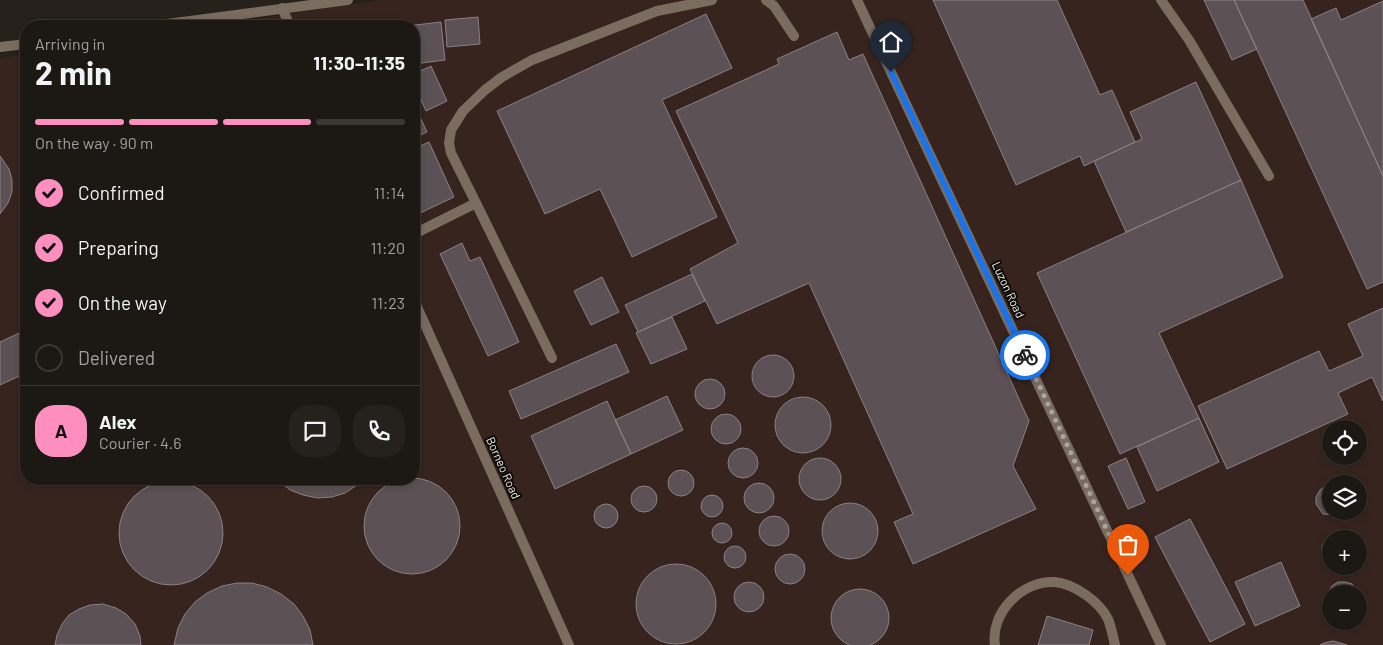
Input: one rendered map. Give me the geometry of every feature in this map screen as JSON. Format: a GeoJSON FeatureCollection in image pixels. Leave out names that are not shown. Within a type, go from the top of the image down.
{"type":"FeatureCollection","features":[{"type":"Feature","properties":{"kind":"street"},"geometry":{"type":"LineString","coordinates":[[195,20],[348,0]]}},
{"type":"Feature","properties":{"kind":"street"},"geometry":{"type":"LineString","coordinates":[[552,358],[451,153],[449,143],[451,130],[463,112],[485,90],[502,77],[532,60],[657,12],[712,0]]}},
{"type":"Feature","properties":{"kind":"street"},"geometry":{"type":"LineString","coordinates":[[766,0],[774,6],[794,36]]}},
{"type":"Feature","properties":{"kind":"street","name":"Luzon Road"},"geometry":{"type":"LineString","coordinates":[[857,0],[1161,645]]}},
{"type":"Feature","properties":{"kind":"street"},"geometry":{"type":"LineString","coordinates":[[1161,0],[1189,40],[1269,176]]}},
{"type":"Feature","properties":{"kind":"street"},"geometry":{"type":"LineString","coordinates":[[282,8],[287,20]]}},
{"type":"Feature","properties":{"kind":"street"},"geometry":{"type":"LineString","coordinates":[[0,47],[20,45]]}},
{"type":"Feature","properties":{"kind":"street"},"geometry":{"type":"LineString","coordinates":[[420,231],[476,203]]}},
{"type":"Feature","properties":{"kind":"street","name":"Borneo Road"},"geometry":{"type":"LineString","coordinates":[[420,313],[569,645]]}},
{"type":"Feature","properties":{"kind":"street"},"geometry":{"type":"LineString","coordinates":[[995,645],[994,639],[997,622],[1006,606],[1019,594],[1036,584],[1055,582],[1074,588],[1096,604],[1108,619],[1115,645]]}},
{"type":"Feature","properties":{"kind":"shaded area"},"geometry":{"type":"Polygon","coordinates":[[[380,0],[1383,0],[1383,645],[0,645],[0,58],[20,55],[20,485],[420,485],[420,20],[248,20],[380,0]]]}},
{"type":"Feature","properties":{"kind":"building"},"geometry":{"type":"Polygon","coordinates":[[[933,0],[1057,0],[1100,95],[1112,90],[1135,142],[1084,166],[1080,156],[1016,185],[933,0]]]}},
{"type":"Feature","properties":{"kind":"building"},"geometry":{"type":"Polygon","coordinates":[[[1204,0],[1234,0],[1257,49],[1232,60],[1204,0]]]}},
{"type":"Feature","properties":{"kind":"building"},"geometry":{"type":"Polygon","coordinates":[[[1234,0],[1303,0],[1383,176],[1383,282],[1367,289],[1234,0]]]}},
{"type":"Feature","properties":{"kind":"building"},"geometry":{"type":"Polygon","coordinates":[[[1383,1],[1383,176],[1311,19],[1336,8],[1341,20],[1383,1]]]}},
{"type":"Feature","properties":{"kind":"building"},"geometry":{"type":"Polygon","coordinates":[[[706,14],[732,68],[662,100],[717,217],[632,257],[600,189],[545,214],[497,111],[706,14]]]}},
{"type":"Feature","properties":{"kind":"building"},"geometry":{"type":"Polygon","coordinates":[[[478,17],[480,44],[447,47],[445,20],[478,17]]]}},
{"type":"Feature","properties":{"kind":"building"},"geometry":{"type":"Polygon","coordinates":[[[441,22],[445,60],[420,63],[420,24],[441,22]]]}},
{"type":"Feature","properties":{"kind":"building"},"geometry":{"type":"Polygon","coordinates":[[[837,32],[849,60],[863,54],[1029,421],[1013,466],[1036,509],[913,564],[894,522],[913,514],[809,283],[717,324],[690,269],[738,243],[676,111],[779,64],[777,59],[837,32]]]}},
{"type":"Feature","properties":{"kind":"building"},"geometry":{"type":"Polygon","coordinates":[[[431,66],[447,101],[426,111],[420,98],[420,71],[431,66]]]}},
{"type":"Feature","properties":{"kind":"building"},"geometry":{"type":"Polygon","coordinates":[[[1196,82],[1241,180],[1126,232],[1094,161],[1142,139],[1130,112],[1196,82]]]}},
{"type":"Feature","properties":{"kind":"building"},"geometry":{"type":"Polygon","coordinates":[[[420,117],[427,132],[420,135],[420,117]]]}},
{"type":"Feature","properties":{"kind":"building"},"geometry":{"type":"Polygon","coordinates":[[[429,142],[454,197],[420,213],[420,146],[429,142]]]}},
{"type":"Feature","properties":{"kind":"building"},"geometry":{"type":"Polygon","coordinates":[[[0,156],[9,169],[12,180],[12,192],[8,203],[0,214],[0,156]]]}},
{"type":"Feature","properties":{"kind":"building"},"geometry":{"type":"Polygon","coordinates":[[[1241,180],[1283,277],[1159,333],[1199,418],[1120,454],[1037,273],[1241,180]]]}},
{"type":"Feature","properties":{"kind":"building"},"geometry":{"type":"Polygon","coordinates":[[[462,243],[470,261],[480,257],[519,342],[488,356],[440,254],[462,243]]]}},
{"type":"Feature","properties":{"kind":"building"},"geometry":{"type":"Polygon","coordinates":[[[692,274],[705,301],[638,332],[625,305],[692,274]]]}},
{"type":"Feature","properties":{"kind":"building"},"geometry":{"type":"Polygon","coordinates":[[[602,277],[619,312],[591,325],[574,291],[602,277]]]}},
{"type":"Feature","properties":{"kind":"building"},"geometry":{"type":"Polygon","coordinates":[[[1383,308],[1383,401],[1372,377],[1338,393],[1348,414],[1335,420],[1322,420],[1322,426],[1227,469],[1198,406],[1319,351],[1329,371],[1363,356],[1348,324],[1383,308]]]}},
{"type":"Feature","properties":{"kind":"building"},"geometry":{"type":"Polygon","coordinates":[[[672,317],[687,349],[651,364],[636,333],[672,317]]]}},
{"type":"Feature","properties":{"kind":"building"},"geometry":{"type":"Polygon","coordinates":[[[20,333],[20,376],[0,385],[0,342],[20,333]]]}},
{"type":"Feature","properties":{"kind":"building"},"geometry":{"type":"Polygon","coordinates":[[[616,344],[629,372],[521,419],[509,391],[616,344]]]}},
{"type":"Feature","properties":{"kind":"building"},"geometry":{"type":"Polygon","coordinates":[[[773,355],[788,361],[794,376],[788,391],[773,397],[758,391],[752,376],[758,361],[773,355]]]}},
{"type":"Feature","properties":{"kind":"building"},"geometry":{"type":"Polygon","coordinates":[[[710,379],[721,383],[725,394],[721,405],[710,409],[699,405],[695,394],[699,383],[710,379]]]}},
{"type":"Feature","properties":{"kind":"building"},"geometry":{"type":"Polygon","coordinates":[[[667,396],[683,430],[631,454],[615,420],[667,396]]]}},
{"type":"Feature","properties":{"kind":"building"},"geometry":{"type":"Polygon","coordinates":[[[798,397],[808,397],[823,405],[829,414],[831,425],[829,436],[823,445],[808,453],[798,453],[787,448],[780,441],[775,430],[775,420],[780,409],[787,402],[798,397]]]}},
{"type":"Feature","properties":{"kind":"building"},"geometry":{"type":"Polygon","coordinates":[[[607,401],[631,454],[555,489],[531,436],[607,401]]]}},
{"type":"Feature","properties":{"kind":"building"},"geometry":{"type":"Polygon","coordinates":[[[726,414],[737,418],[741,429],[737,440],[726,444],[715,440],[711,429],[715,418],[726,414]]]}},
{"type":"Feature","properties":{"kind":"building"},"geometry":{"type":"Polygon","coordinates":[[[1199,418],[1219,462],[1157,491],[1137,447],[1199,418]]]}},
{"type":"Feature","properties":{"kind":"building"},"geometry":{"type":"Polygon","coordinates":[[[743,448],[754,452],[758,463],[754,474],[743,478],[732,474],[728,463],[732,452],[743,448]]]}},
{"type":"Feature","properties":{"kind":"building"},"geometry":{"type":"Polygon","coordinates":[[[820,458],[835,464],[841,479],[835,494],[820,500],[805,494],[799,479],[805,464],[820,458]]]}},
{"type":"Feature","properties":{"kind":"building"},"geometry":{"type":"Polygon","coordinates":[[[1126,458],[1145,502],[1128,509],[1108,466],[1126,458]]]}},
{"type":"Feature","properties":{"kind":"building"},"geometry":{"type":"Polygon","coordinates":[[[681,470],[690,474],[694,483],[690,492],[681,496],[672,492],[668,483],[672,474],[681,470]]]}},
{"type":"Feature","properties":{"kind":"building"},"geometry":{"type":"Polygon","coordinates":[[[420,479],[430,481],[439,486],[452,499],[459,517],[460,526],[457,544],[446,560],[430,571],[412,574],[394,571],[378,560],[367,544],[364,526],[367,508],[378,492],[387,485],[420,485],[420,479]]]}},
{"type":"Feature","properties":{"kind":"building"},"geometry":{"type":"Polygon","coordinates":[[[759,483],[770,487],[774,498],[770,509],[759,513],[748,509],[744,498],[748,487],[759,483]]]}},
{"type":"Feature","properties":{"kind":"building"},"geometry":{"type":"Polygon","coordinates":[[[151,485],[191,485],[200,490],[214,504],[222,523],[222,543],[214,562],[200,576],[181,584],[161,584],[142,576],[128,562],[120,543],[120,523],[123,513],[128,504],[142,490],[151,485]]]}},
{"type":"Feature","properties":{"kind":"building"},"geometry":{"type":"Polygon","coordinates":[[[284,485],[357,485],[345,493],[332,497],[317,498],[290,490],[284,485]]]}},
{"type":"Feature","properties":{"kind":"building"},"geometry":{"type":"Polygon","coordinates":[[[644,486],[653,490],[657,499],[653,508],[644,512],[635,508],[631,499],[635,490],[644,486]]]}},
{"type":"Feature","properties":{"kind":"building"},"geometry":{"type":"Polygon","coordinates":[[[1322,489],[1322,513],[1316,504],[1316,497],[1322,489]]]}},
{"type":"Feature","properties":{"kind":"building"},"geometry":{"type":"Polygon","coordinates":[[[712,495],[720,498],[723,506],[720,514],[712,517],[704,514],[701,506],[704,498],[712,495]]]}},
{"type":"Feature","properties":{"kind":"building"},"geometry":{"type":"Polygon","coordinates":[[[845,503],[855,503],[870,511],[876,520],[878,531],[876,542],[870,551],[855,559],[845,559],[834,554],[827,547],[822,536],[822,526],[827,515],[834,508],[845,503]]]}},
{"type":"Feature","properties":{"kind":"building"},"geometry":{"type":"Polygon","coordinates":[[[606,504],[615,507],[618,516],[615,525],[606,528],[597,525],[594,516],[597,507],[606,504]]]}},
{"type":"Feature","properties":{"kind":"building"},"geometry":{"type":"Polygon","coordinates":[[[774,516],[785,520],[789,531],[785,542],[774,546],[763,542],[759,531],[763,520],[774,516]]]}},
{"type":"Feature","properties":{"kind":"building"},"geometry":{"type":"Polygon","coordinates":[[[1190,519],[1245,624],[1210,642],[1155,537],[1190,519]]]}},
{"type":"Feature","properties":{"kind":"building"},"geometry":{"type":"Polygon","coordinates":[[[718,523],[726,523],[732,529],[732,537],[726,543],[718,543],[712,537],[712,529],[718,523]]]}},
{"type":"Feature","properties":{"kind":"building"},"geometry":{"type":"Polygon","coordinates":[[[735,546],[743,549],[746,557],[743,565],[735,568],[727,565],[724,557],[727,549],[735,546]]]}},
{"type":"Feature","properties":{"kind":"building"},"geometry":{"type":"Polygon","coordinates":[[[790,554],[801,558],[805,569],[801,580],[790,584],[779,580],[775,569],[779,558],[790,554]]]}},
{"type":"Feature","properties":{"kind":"building"},"geometry":{"type":"Polygon","coordinates":[[[1281,562],[1300,606],[1255,626],[1235,582],[1281,562]]]}},
{"type":"Feature","properties":{"kind":"building"},"geometry":{"type":"Polygon","coordinates":[[[676,564],[691,567],[704,576],[713,589],[716,604],[713,619],[704,632],[691,641],[676,644],[661,641],[648,632],[639,619],[636,604],[639,589],[648,576],[661,567],[676,564]]]}},
{"type":"Feature","properties":{"kind":"building"},"geometry":{"type":"Polygon","coordinates":[[[749,582],[760,586],[764,597],[760,608],[749,612],[738,608],[734,597],[738,586],[749,582]]]}},
{"type":"Feature","properties":{"kind":"building"},"geometry":{"type":"Polygon","coordinates":[[[1338,582],[1346,582],[1353,585],[1334,585],[1338,582]]]}},
{"type":"Feature","properties":{"kind":"building"},"geometry":{"type":"Polygon","coordinates":[[[252,583],[267,587],[281,594],[294,604],[310,630],[313,645],[174,645],[178,628],[185,614],[195,602],[207,593],[222,586],[252,583]]]}},
{"type":"Feature","properties":{"kind":"building"},"geometry":{"type":"Polygon","coordinates":[[[854,589],[866,589],[881,597],[889,612],[889,624],[881,639],[868,646],[849,645],[839,639],[831,624],[831,612],[839,597],[854,589]]]}},
{"type":"Feature","properties":{"kind":"building"},"geometry":{"type":"Polygon","coordinates":[[[103,604],[116,608],[126,614],[135,624],[140,636],[141,645],[55,645],[62,624],[69,615],[90,605],[103,604]]]}},
{"type":"Feature","properties":{"kind":"building"},"geometry":{"type":"Polygon","coordinates":[[[1047,616],[1093,630],[1089,645],[1038,645],[1047,616]]]}},
{"type":"Feature","properties":{"kind":"building"},"geometry":{"type":"Polygon","coordinates":[[[1333,641],[1347,645],[1320,645],[1333,641]]]}},
{"type":"Feature","properties":{"kind":"way so far"},"geometry":{"type":"LineString","coordinates":[[1025,355],[1128,575]]}},
{"type":"Feature","properties":{"kind":"route"},"geometry":{"type":"LineString","coordinates":[[891,72],[1025,355]]}}]}
